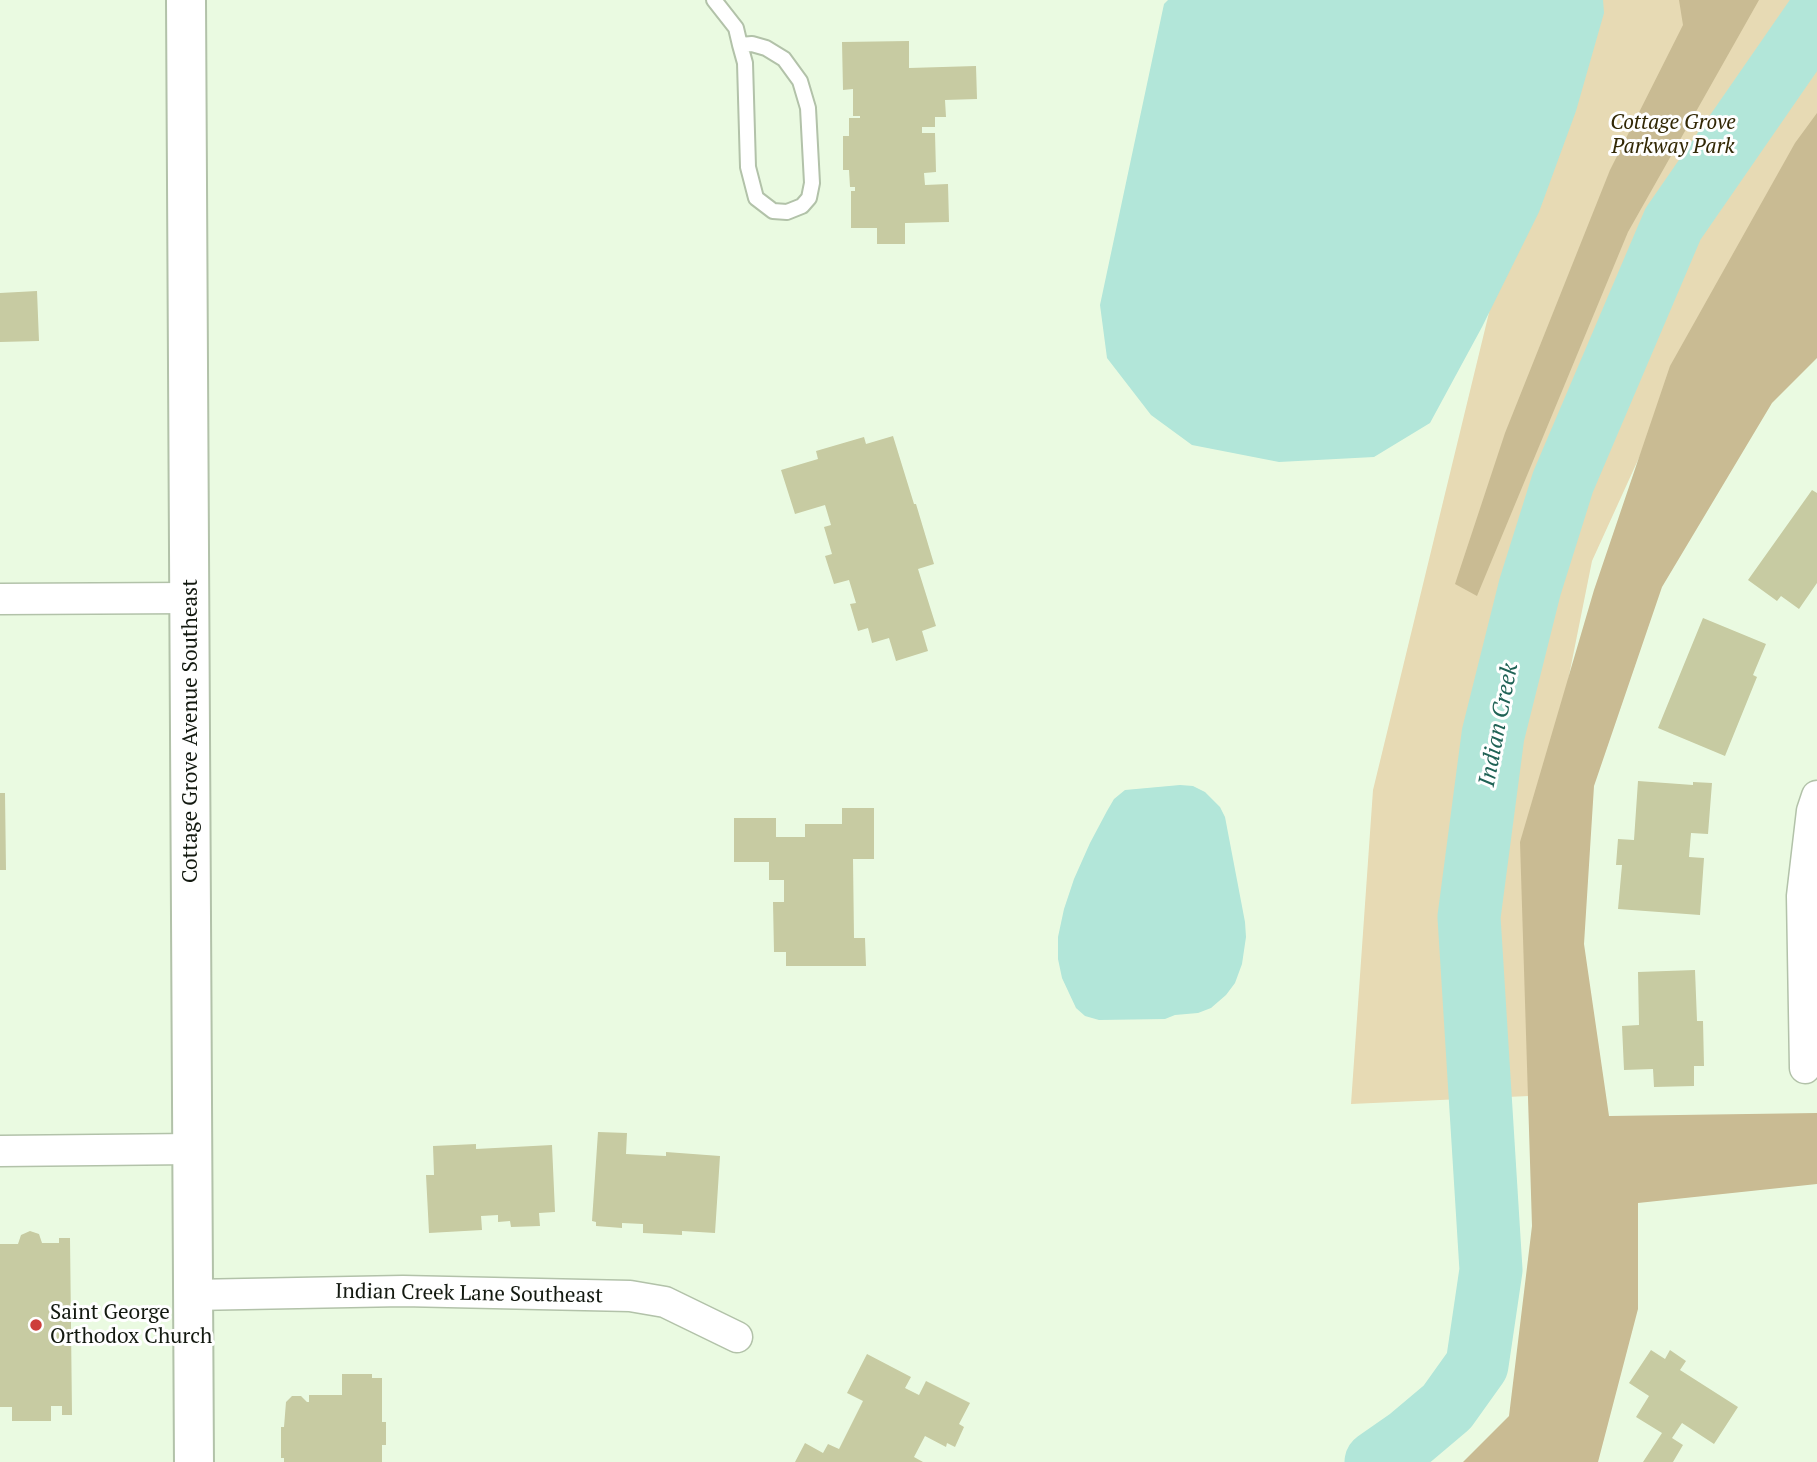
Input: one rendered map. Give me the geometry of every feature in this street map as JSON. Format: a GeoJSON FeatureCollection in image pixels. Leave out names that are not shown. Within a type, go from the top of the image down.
{"type":"FeatureCollection","features":[{"type":"Feature","properties":{"kind":"main road","name":"Cottage Grove Avenue Southeast"},"geometry":{"type":"LineString","coordinates":[[187,0],[194,1462]]}},
{"type":"Feature","properties":{"kind":"street"},"geometry":{"type":"LineString","coordinates":[[0,599],[190,598]]}},
{"type":"Feature","properties":{"kind":"street"},"geometry":{"type":"LineString","coordinates":[[1805,1068],[1802,895],[1812,811],[1817,796]]}},
{"type":"Feature","properties":{"kind":"street"},"geometry":{"type":"LineString","coordinates":[[0,1151],[192,1149]]}},
{"type":"Feature","properties":{"kind":"street","name":"Indian Creek Lane Southeast"},"geometry":{"type":"LineString","coordinates":[[192,1295],[403,1291],[630,1296],[665,1303],[737,1337]]}},
{"type":"Feature","properties":{"kind":"lane"},"geometry":{"type":"LineString","coordinates":[[714,0],[736,27],[740,45],[745,63],[748,167],[756,198],[773,211],[787,212],[802,206],[809,198],[812,183],[808,108],[800,81],[784,60],[766,48],[752,44],[740,45]]}},
{"type":"Feature","properties":{"kind":"green space","name":"Cottage Grove Parkway Park"},"geometry":{"type":"Polygon","coordinates":[[[1565,0],[1817,0],[1817,186],[1724,271],[1592,561],[1533,855],[1529,1096],[1351,1104],[1373,790],[1565,0]]]}},
{"type":"Feature","properties":{"kind":"green space"},"geometry":{"type":"Polygon","coordinates":[[[1679,0],[1759,0],[1628,232],[1477,596],[1455,584],[1505,433],[1610,170],[1683,25],[1679,0]]]}},
{"type":"Feature","properties":{"kind":"green space"},"geometry":{"type":"Polygon","coordinates":[[[1817,113],[1817,358],[1772,403],[1662,587],[1594,786],[1584,944],[1609,1116],[1817,1113],[1817,1184],[1638,1203],[1638,1309],[1598,1462],[1463,1462],[1509,1416],[1532,1226],[1520,842],[1594,590],[1670,366],[1795,143],[1817,113]]]}},
{"type":"Feature","properties":{"kind":"water"},"geometry":{"type":"Polygon","coordinates":[[[1168,0],[1603,0],[1604,13],[1576,111],[1539,212],[1482,327],[1430,423],[1374,457],[1279,462],[1192,445],[1151,415],[1107,358],[1100,305],[1164,4],[1168,0]]]}},
{"type":"Feature","properties":{"kind":"water"},"geometry":{"type":"Polygon","coordinates":[[[1193,786],[1205,792],[1220,807],[1225,817],[1246,937],[1242,964],[1235,983],[1211,1008],[1198,1013],[1175,1015],[1165,1019],[1099,1020],[1085,1016],[1076,1008],[1062,978],[1058,959],[1058,937],[1074,879],[1114,799],[1125,790],[1193,786]]]}},
{"type":"Feature","properties":{"kind":"building"},"geometry":{"type":"Polygon","coordinates":[[[909,41],[909,68],[976,66],[977,99],[945,100],[946,117],[935,117],[935,127],[922,127],[922,133],[935,133],[936,172],[924,173],[925,185],[948,184],[949,222],[905,223],[905,244],[877,244],[877,228],[851,228],[851,191],[855,191],[855,187],[850,187],[849,170],[843,170],[843,136],[849,136],[849,118],[860,116],[853,116],[853,89],[843,90],[842,42],[909,41]]]}},
{"type":"Feature","properties":{"kind":"building"},"geometry":{"type":"Polygon","coordinates":[[[37,291],[39,341],[0,342],[0,293],[37,291]]]}},
{"type":"Feature","properties":{"kind":"building"},"geometry":{"type":"Polygon","coordinates":[[[893,436],[934,564],[918,569],[936,626],[922,631],[928,651],[896,661],[889,638],[872,643],[868,628],[858,631],[850,604],[856,603],[849,580],[834,584],[825,556],[832,554],[824,527],[831,525],[825,505],[795,514],[781,470],[818,459],[816,451],[864,437],[866,444],[893,436]]]}},
{"type":"Feature","properties":{"kind":"building"},"geometry":{"type":"Polygon","coordinates":[[[1812,490],[1817,493],[1817,583],[1799,609],[1781,596],[1777,601],[1748,580],[1812,490]]]}},
{"type":"Feature","properties":{"kind":"building"},"geometry":{"type":"Polygon","coordinates":[[[1703,618],[1766,644],[1753,675],[1757,677],[1725,756],[1658,728],[1703,618]]]}},
{"type":"Feature","properties":{"kind":"building"},"geometry":{"type":"Polygon","coordinates":[[[1638,781],[1693,785],[1693,782],[1712,783],[1708,834],[1691,833],[1689,857],[1704,858],[1700,915],[1618,909],[1622,865],[1616,865],[1618,839],[1634,840],[1638,781]]]}},
{"type":"Feature","properties":{"kind":"building"},"geometry":{"type":"Polygon","coordinates":[[[0,793],[5,793],[6,870],[0,870],[0,793]]]}},
{"type":"Feature","properties":{"kind":"building"},"geometry":{"type":"Polygon","coordinates":[[[842,808],[874,808],[874,859],[853,859],[854,938],[865,938],[866,966],[786,966],[786,952],[774,952],[773,902],[784,902],[784,880],[769,880],[769,862],[734,862],[734,818],[776,818],[776,837],[805,837],[805,824],[842,824],[842,808]]]}},
{"type":"Feature","properties":{"kind":"building"},"geometry":{"type":"Polygon","coordinates":[[[1695,970],[1697,1021],[1703,1021],[1704,1066],[1694,1066],[1694,1086],[1654,1087],[1653,1069],[1624,1070],[1622,1026],[1639,1025],[1638,972],[1695,970]]]}},
{"type":"Feature","properties":{"kind":"building"},"geometry":{"type":"Polygon","coordinates":[[[598,1132],[627,1133],[626,1154],[666,1156],[666,1152],[720,1156],[715,1233],[643,1233],[643,1224],[622,1223],[622,1228],[596,1226],[596,1222],[592,1221],[598,1132]]]}},
{"type":"Feature","properties":{"kind":"building"},"geometry":{"type":"Polygon","coordinates":[[[476,1144],[476,1149],[552,1145],[555,1212],[539,1213],[540,1226],[511,1227],[510,1221],[498,1222],[498,1215],[481,1216],[482,1230],[429,1233],[426,1175],[434,1175],[433,1146],[476,1144]]]}},
{"type":"Feature","properties":{"kind":"building","name":"Saint George Orthodox Church"},"geometry":{"type":"Polygon","coordinates":[[[30,1231],[39,1234],[42,1243],[59,1243],[59,1238],[70,1238],[72,1415],[62,1415],[62,1406],[51,1406],[51,1421],[12,1421],[12,1407],[0,1407],[0,1244],[18,1244],[21,1235],[30,1231]]]}},
{"type":"Feature","properties":{"kind":"building"},"geometry":{"type":"Polygon","coordinates":[[[1651,1350],[1665,1359],[1670,1350],[1686,1361],[1680,1370],[1738,1407],[1714,1444],[1682,1423],[1672,1438],[1683,1445],[1673,1462],[1643,1462],[1662,1433],[1636,1417],[1649,1396],[1629,1383],[1651,1350]]]}},
{"type":"Feature","properties":{"kind":"building"},"geometry":{"type":"Polygon","coordinates":[[[867,1354],[911,1377],[905,1388],[919,1395],[926,1381],[970,1403],[959,1424],[964,1427],[955,1447],[947,1443],[946,1447],[925,1436],[914,1457],[923,1462],[795,1462],[805,1443],[823,1453],[828,1444],[839,1449],[863,1401],[847,1393],[867,1354]]]}},
{"type":"Feature","properties":{"kind":"building"},"geometry":{"type":"Polygon","coordinates":[[[342,1374],[372,1374],[372,1378],[382,1378],[382,1422],[386,1422],[386,1445],[382,1445],[382,1462],[284,1462],[284,1458],[281,1458],[281,1427],[284,1427],[286,1402],[292,1396],[301,1396],[309,1402],[309,1395],[342,1395],[342,1374]]]}},
{"type":"Feature","properties":{"kind":"waterway","name":"Indian Creek"},"geometry":{"type":"LineString","coordinates":[[1376,1462],[1447,1407],[1477,1365],[1491,1270],[1469,917],[1493,735],[1530,587],[1563,482],[1673,224],[1817,16]]}},
{"type":"Feature","properties":{"kind":"place","name":"Saint George Orthodox Church"},"geometry":{"type":"Point","coordinates":[36,1325]}}]}
